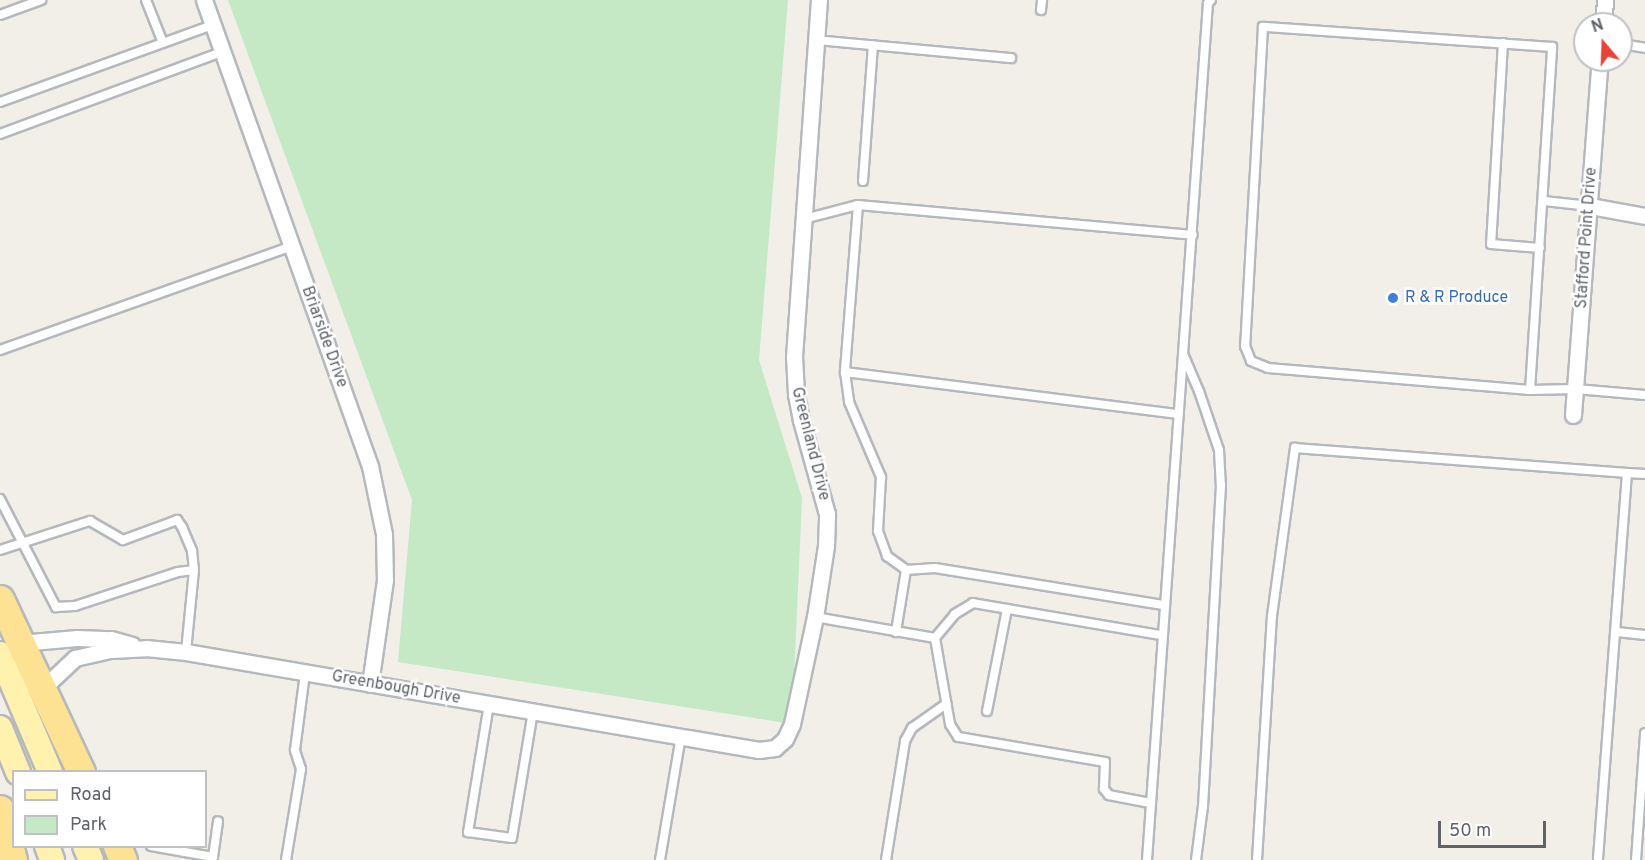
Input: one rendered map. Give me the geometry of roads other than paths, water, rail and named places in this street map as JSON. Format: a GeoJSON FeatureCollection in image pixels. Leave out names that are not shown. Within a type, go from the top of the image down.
{"type":"FeatureCollection","features":[{"type":"Feature","properties":{"kind":"highway"},"geometry":{"type":"LineString","coordinates":[[0,599],[10,648],[41,690],[81,770]]}},
{"type":"Feature","properties":{"kind":"highway"},"geometry":{"type":"LineString","coordinates":[[0,809],[13,860]]}},
{"type":"Feature","properties":{"kind":"main road"},"geometry":{"type":"LineString","coordinates":[[10,648],[50,770]]}},
{"type":"Feature","properties":{"kind":"main road"},"geometry":{"type":"LineString","coordinates":[[0,728],[18,770]]}},
{"type":"Feature","properties":{"kind":"street","name":"Briarside Drive"},"geometry":{"type":"LineString","coordinates":[[204,0],[370,466],[384,534],[385,580],[370,684]]}},
{"type":"Feature","properties":{"kind":"street","name":"Greenland Drive"},"geometry":{"type":"LineString","coordinates":[[645,730],[759,750],[775,748],[785,739],[792,724],[815,617],[826,546],[827,514],[796,394],[794,357],[819,0]]}},
{"type":"Feature","properties":{"kind":"street","name":"Stafford Point Drive"},"geometry":{"type":"LineString","coordinates":[[1574,416],[1599,72]]}},
{"type":"Feature","properties":{"kind":"street"},"geometry":{"type":"LineString","coordinates":[[1590,206],[1645,216]]}},
{"type":"Feature","properties":{"kind":"street","name":"Greenbough Drive"},"geometry":{"type":"LineString","coordinates":[[10,648],[77,638],[111,639],[146,648],[186,652],[645,730]]}},
{"type":"Feature","properties":{"kind":"street","name":"Greenbough Drive"},"geometry":{"type":"LineString","coordinates":[[41,690],[75,658],[111,650],[146,648]]}},
{"type":"Feature","properties":{"kind":"lane"},"geometry":{"type":"LineString","coordinates":[[0,15],[41,0]]}},
{"type":"Feature","properties":{"kind":"lane"},"geometry":{"type":"LineString","coordinates":[[146,0],[163,43]]}},
{"type":"Feature","properties":{"kind":"lane"},"geometry":{"type":"LineString","coordinates":[[1041,10],[1042,0]]}},
{"type":"Feature","properties":{"kind":"lane"},"geometry":{"type":"LineString","coordinates":[[1147,860],[1163,605],[1193,235],[1208,3],[1211,0]]}},
{"type":"Feature","properties":{"kind":"lane"},"geometry":{"type":"LineString","coordinates":[[0,102],[213,25]]}},
{"type":"Feature","properties":{"kind":"lane"},"geometry":{"type":"LineString","coordinates":[[1530,390],[1544,201],[1552,47],[1263,27],[1245,346],[1251,361],[1268,368],[1530,390],[1576,388],[1645,395]]}},
{"type":"Feature","properties":{"kind":"lane"},"geometry":{"type":"LineString","coordinates":[[816,40],[1011,58]]}},
{"type":"Feature","properties":{"kind":"lane"},"geometry":{"type":"LineString","coordinates":[[1503,43],[1491,244],[1540,248]]}},
{"type":"Feature","properties":{"kind":"lane"},"geometry":{"type":"LineString","coordinates":[[863,181],[873,45]]}},
{"type":"Feature","properties":{"kind":"lane"},"geometry":{"type":"LineString","coordinates":[[0,134],[222,52]]}},
{"type":"Feature","properties":{"kind":"lane"},"geometry":{"type":"LineString","coordinates":[[1544,201],[1590,206]]}},
{"type":"Feature","properties":{"kind":"lane"},"geometry":{"type":"LineString","coordinates":[[804,219],[858,205],[1193,235]]}},
{"type":"Feature","properties":{"kind":"lane"},"geometry":{"type":"LineString","coordinates":[[858,205],[845,372],[849,402],[881,477],[878,531],[887,556],[906,570],[935,568],[1163,605]]}},
{"type":"Feature","properties":{"kind":"lane"},"geometry":{"type":"LineString","coordinates":[[0,350],[292,246]]}},
{"type":"Feature","properties":{"kind":"lane"},"geometry":{"type":"LineString","coordinates":[[1183,354],[1199,391],[1219,450],[1221,485],[1203,806],[1196,860]]}},
{"type":"Feature","properties":{"kind":"lane"},"geometry":{"type":"LineString","coordinates":[[845,372],[1178,414]]}},
{"type":"Feature","properties":{"kind":"lane"},"geometry":{"type":"LineString","coordinates":[[1257,860],[1272,616],[1295,448],[1645,474]]}},
{"type":"Feature","properties":{"kind":"lane"},"geometry":{"type":"LineString","coordinates":[[1598,860],[1617,632],[1627,473]]}},
{"type":"Feature","properties":{"kind":"lane"},"geometry":{"type":"LineString","coordinates":[[0,498],[50,600],[56,607],[75,606],[178,572],[194,570]]}},
{"type":"Feature","properties":{"kind":"lane"},"geometry":{"type":"LineString","coordinates":[[0,550],[90,521],[123,540],[177,520],[192,551],[194,570],[186,652]]}},
{"type":"Feature","properties":{"kind":"lane"},"geometry":{"type":"LineString","coordinates":[[896,632],[906,570]]}},
{"type":"Feature","properties":{"kind":"lane"},"geometry":{"type":"LineString","coordinates":[[1150,803],[1108,795],[1104,789],[1106,762],[958,737],[952,731],[935,638],[955,614],[973,603],[1161,635]]}},
{"type":"Feature","properties":{"kind":"lane"},"geometry":{"type":"LineString","coordinates":[[987,711],[1007,609]]}},
{"type":"Feature","properties":{"kind":"lane"},"geometry":{"type":"LineString","coordinates":[[815,617],[935,638]]}},
{"type":"Feature","properties":{"kind":"lane"},"geometry":{"type":"LineString","coordinates":[[1617,632],[1645,635]]}},
{"type":"Feature","properties":{"kind":"lane"},"geometry":{"type":"LineString","coordinates":[[286,860],[301,769],[295,750],[305,673]]}},
{"type":"Feature","properties":{"kind":"lane"},"geometry":{"type":"LineString","coordinates":[[489,704],[468,832],[512,838],[533,711]]}},
{"type":"Feature","properties":{"kind":"lane"},"geometry":{"type":"LineString","coordinates":[[886,860],[905,741],[912,728],[946,704]]}},
{"type":"Feature","properties":{"kind":"lane"},"geometry":{"type":"LineString","coordinates":[[1636,860],[1641,839],[1645,733]]}},
{"type":"Feature","properties":{"kind":"lane"},"geometry":{"type":"LineString","coordinates":[[660,860],[681,736]]}},
{"type":"Feature","properties":{"kind":"lane"},"geometry":{"type":"LineString","coordinates":[[162,848],[213,857],[218,821]]}},
{"type":"Feature","properties":{"kind":"place","name":"R & R Produce"},"geometry":{"type":"Point","coordinates":[1393,298]}}]}
